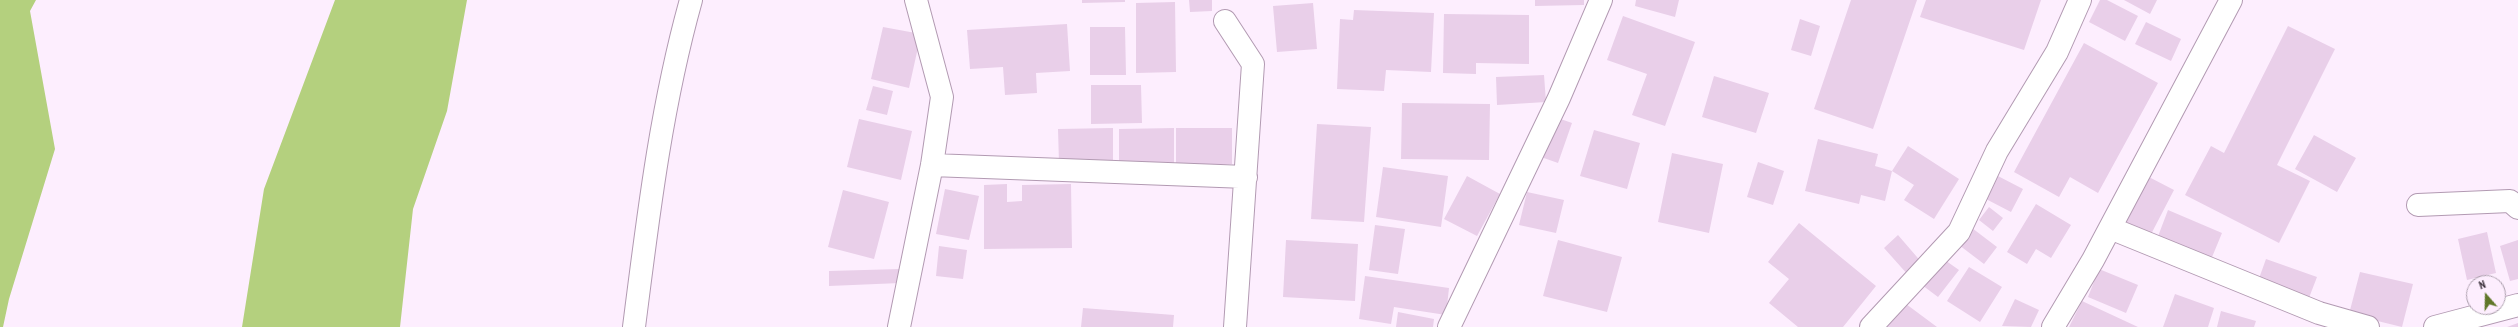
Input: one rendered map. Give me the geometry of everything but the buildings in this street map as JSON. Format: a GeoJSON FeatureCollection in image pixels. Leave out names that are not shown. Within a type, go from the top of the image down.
{"type":"FeatureCollection","features":[{"type":"Feature","properties":{"kind":"street"},"geometry":{"type":"LineString","coordinates":[[634,327],[653,175],[682,31],[691,0]]}},
{"type":"Feature","properties":{"kind":"street"},"geometry":{"type":"LineString","coordinates":[[899,327],[932,165],[942,97],[916,0]]}},
{"type":"Feature","properties":{"kind":"street"},"geometry":{"type":"LineString","coordinates":[[1449,327],[1559,98],[1601,0]]}},
{"type":"Feature","properties":{"kind":"street"},"geometry":{"type":"LineString","coordinates":[[1871,327],[1959,232],[1997,151],[2057,52],[2080,0]]}},
{"type":"Feature","properties":{"kind":"street"},"geometry":{"type":"LineString","coordinates":[[2053,327],[2110,228],[2231,0]]}},
{"type":"Feature","properties":{"kind":"street"},"geometry":{"type":"LineString","coordinates":[[1225,21],[1253,64],[1235,327]]}},
{"type":"Feature","properties":{"kind":"street"},"geometry":{"type":"LineString","coordinates":[[932,165],[1246,177]]}},
{"type":"Feature","properties":{"kind":"street"},"geometry":{"type":"LineString","coordinates":[[2418,205],[2510,201],[2518,208]]}},
{"type":"Feature","properties":{"kind":"street"},"geometry":{"type":"LineString","coordinates":[[2110,228],[2319,313],[2368,327]]}},
{"type":"Feature","properties":{"kind":"street"},"geometry":{"type":"LineString","coordinates":[[2435,327],[2518,305]]}},
{"type":"Feature","properties":{"kind":"shaded area"},"geometry":{"type":"Polygon","coordinates":[[[0,0],[36,0],[30,11],[55,149],[9,299],[3,327],[0,327],[0,0]]]}},
{"type":"Feature","properties":{"kind":"shaded area"},"geometry":{"type":"Polygon","coordinates":[[[335,0],[467,0],[447,111],[413,209],[400,327],[242,327],[264,189],[335,0]]]}}]}
